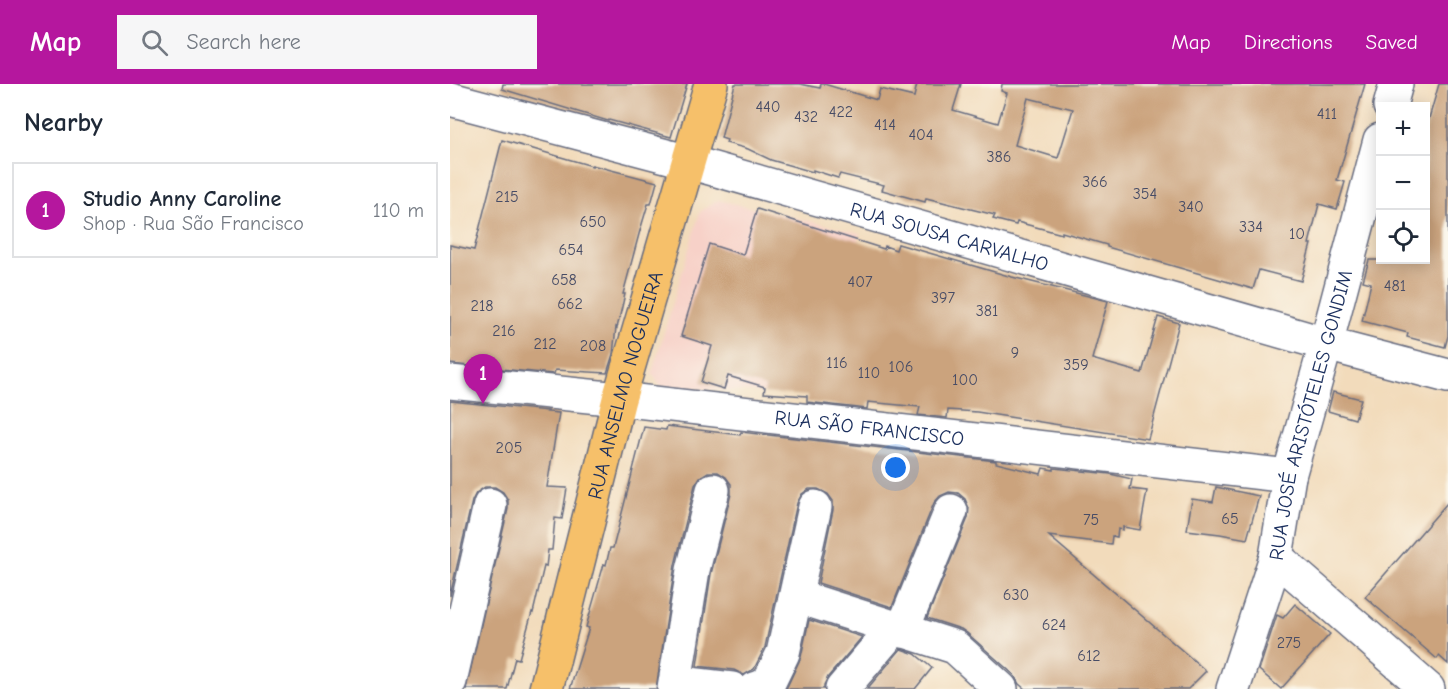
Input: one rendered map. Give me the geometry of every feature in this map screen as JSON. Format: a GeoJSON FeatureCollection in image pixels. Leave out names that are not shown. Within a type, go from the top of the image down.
{"type":"FeatureCollection","features":[{"type":"Feature","properties":{"kind":"main road","name":"RUA ANSELMO NOGUEIRA"},"geometry":{"type":"LineString","coordinates":[[546,689],[619,399],[711,84]]}},
{"type":"Feature","properties":{"kind":"street"},"geometry":{"type":"LineString","coordinates":[[1391,102],[1396,84]]}},
{"type":"Feature","properties":{"kind":"street","name":"RUA SOUSA CARVALHO"},"geometry":{"type":"LineString","coordinates":[[450,99],[689,162],[1326,344],[1448,376]]}},
{"type":"Feature","properties":{"kind":"street","name":"RUA JOSÉ ARISTÓTELES GONDIM"},"geometry":{"type":"LineString","coordinates":[[1233,689],[1276,557],[1288,476],[1376,155]]}},
{"type":"Feature","properties":{"kind":"street","name":"RUA SÃO FRANCISCO"},"geometry":{"type":"LineString","coordinates":[[450,382],[619,399],[1288,476]]}},
{"type":"Feature","properties":{"kind":"street"},"geometry":{"type":"LineString","coordinates":[[713,490],[693,570],[674,688],[689,684],[732,689]]}},
{"type":"Feature","properties":{"kind":"street"},"geometry":{"type":"LineString","coordinates":[[450,681],[490,505]]}},
{"type":"Feature","properties":{"kind":"street"},"geometry":{"type":"LineString","coordinates":[[755,689],[769,682],[783,653],[815,507]]}},
{"type":"Feature","properties":{"kind":"street"},"geometry":{"type":"LineString","coordinates":[[842,689],[898,629],[951,511]]}},
{"type":"Feature","properties":{"kind":"street"},"geometry":{"type":"LineString","coordinates":[[1276,557],[1428,689]]}},
{"type":"Feature","properties":{"kind":"street"},"geometry":{"type":"LineString","coordinates":[[796,596],[955,647],[1001,689]]}},
{"type":"Feature","properties":{"kind":"shaded area"},"geometry":{"type":"Polygon","coordinates":[[[718,200],[860,233],[814,396],[660,386],[652,373],[700,212],[718,200]]]}},
{"type":"Feature","properties":{"kind":"building"},"geometry":{"type":"Polygon","coordinates":[[[503,84],[687,84],[671,137],[608,121],[502,89],[503,84]]]}},
{"type":"Feature","properties":{"kind":"building"},"geometry":{"type":"Polygon","coordinates":[[[735,84],[800,84],[820,88],[821,84],[824,84],[877,100],[880,89],[914,97],[917,84],[961,84],[953,110],[998,123],[1007,93],[1001,91],[1002,84],[1365,84],[1337,180],[1345,182],[1337,209],[1319,204],[1301,281],[1259,270],[1253,289],[1062,232],[1062,234],[1017,222],[1016,225],[993,219],[995,215],[926,198],[925,202],[882,190],[884,185],[840,174],[838,178],[813,170],[813,172],[771,160],[748,149],[726,143],[727,140],[721,138],[735,84]],[[1028,98],[1015,145],[1058,158],[1073,109],[1028,98]]]}},
{"type":"Feature","properties":{"kind":"building"},"geometry":{"type":"Polygon","coordinates":[[[1439,84],[1448,84],[1448,336],[1445,347],[1407,337],[1408,333],[1362,321],[1371,283],[1363,281],[1369,260],[1376,260],[1376,264],[1430,264],[1430,115],[1439,84]]]}},
{"type":"Feature","properties":{"kind":"building"},"geometry":{"type":"Polygon","coordinates":[[[502,140],[657,182],[651,204],[648,204],[623,294],[625,294],[616,327],[613,354],[607,373],[555,370],[554,374],[450,364],[450,245],[474,250],[502,140]]]}},
{"type":"Feature","properties":{"kind":"building"},"geometry":{"type":"Polygon","coordinates":[[[757,209],[884,249],[885,246],[896,250],[898,244],[1012,277],[1108,301],[1092,359],[1142,373],[1158,317],[1179,323],[1148,439],[977,412],[948,410],[947,418],[918,415],[920,407],[868,402],[867,409],[807,402],[807,396],[764,393],[765,387],[728,376],[724,389],[701,382],[712,346],[681,336],[709,244],[743,255],[757,209]]]}},
{"type":"Feature","properties":{"kind":"building"},"geometry":{"type":"Polygon","coordinates":[[[1333,392],[1361,399],[1355,419],[1328,411],[1333,392]]]}},
{"type":"Feature","properties":{"kind":"building"},"geometry":{"type":"Polygon","coordinates":[[[450,401],[559,413],[547,487],[567,488],[562,519],[555,518],[552,550],[548,550],[546,567],[544,566],[533,613],[519,659],[515,658],[507,689],[466,689],[508,509],[508,500],[503,492],[495,487],[485,487],[476,493],[472,501],[450,596],[450,401]]]}},
{"type":"Feature","properties":{"kind":"building"},"geometry":{"type":"Polygon","coordinates":[[[667,426],[740,435],[741,432],[996,461],[996,463],[1041,474],[1043,468],[1054,470],[1054,468],[1110,474],[1132,479],[1130,489],[1147,491],[1140,530],[1123,527],[1123,530],[1118,529],[1117,537],[1112,536],[1111,544],[1049,536],[1206,671],[1188,689],[1025,689],[1014,675],[967,633],[927,618],[968,518],[969,508],[965,499],[958,493],[949,492],[940,496],[934,503],[892,607],[818,583],[833,501],[828,494],[818,489],[809,489],[802,494],[797,503],[765,647],[754,669],[744,675],[734,670],[697,666],[711,574],[731,494],[731,484],[726,477],[718,472],[708,472],[700,477],[695,485],[675,565],[656,689],[570,689],[589,628],[586,627],[604,564],[606,565],[610,548],[613,548],[644,427],[666,430],[667,426]]]}},
{"type":"Feature","properties":{"kind":"building"},"geometry":{"type":"Polygon","coordinates":[[[1216,487],[1259,496],[1247,539],[1187,530],[1192,499],[1213,502],[1216,487]]]}},
{"type":"Feature","properties":{"kind":"building"},"geometry":{"type":"Polygon","coordinates":[[[1448,502],[1448,664],[1439,656],[1437,659],[1365,597],[1448,502]]]}},
{"type":"Feature","properties":{"kind":"building"},"geometry":{"type":"Polygon","coordinates":[[[1295,604],[1330,634],[1281,689],[1259,670],[1277,615],[1283,618],[1295,604]]]}},
{"type":"Feature","properties":{"kind":"building"},"geometry":{"type":"Polygon","coordinates":[[[809,620],[862,637],[828,677],[824,689],[786,689],[801,657],[809,620]]]}},
{"type":"Feature","properties":{"kind":"building"},"geometry":{"type":"Polygon","coordinates":[[[901,649],[915,654],[932,668],[915,689],[867,689],[901,649]]]}},
{"type":"Feature","properties":{"kind":"place","name":"Studio Anny Caroline"},"geometry":{"type":"Point","coordinates":[483,404]}}]}
